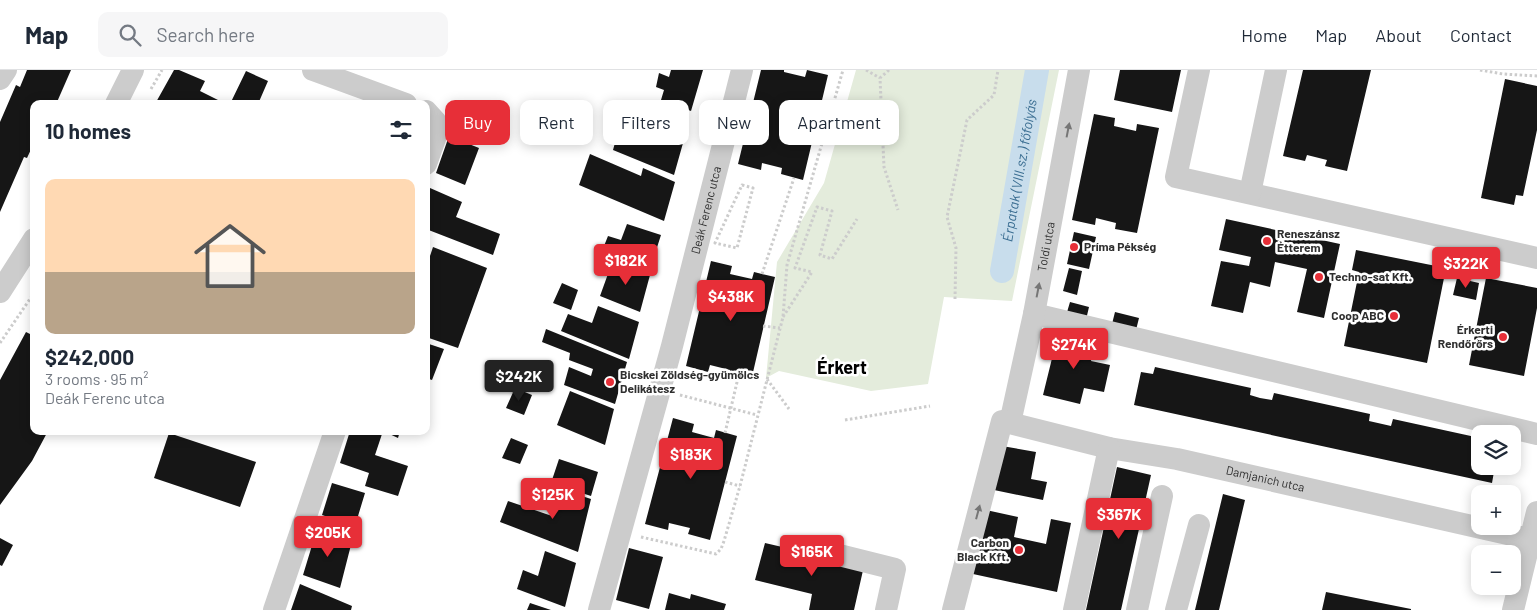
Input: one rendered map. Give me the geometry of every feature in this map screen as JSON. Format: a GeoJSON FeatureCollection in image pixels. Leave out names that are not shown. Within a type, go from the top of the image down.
{"type":"FeatureCollection","features":[{"type":"Feature","properties":{"kind":"street"},"geometry":{"type":"LineString","coordinates":[[0,79],[6,70]]}},
{"type":"Feature","properties":{"kind":"street"},"geometry":{"type":"LineString","coordinates":[[118,100],[132,70]]}},
{"type":"Feature","properties":{"kind":"street"},"geometry":{"type":"LineString","coordinates":[[313,70],[395,100]]}},
{"type":"Feature","properties":{"kind":"street","name":"Deák Ferenc utca"},"geometry":{"type":"LineString","coordinates":[[599,610],[674,337],[742,70]]}},
{"type":"Feature","properties":{"kind":"street","name":"Toldi utca"},"geometry":{"type":"LineString","coordinates":[[953,610],[1034,314],[1079,70]]}},
{"type":"Feature","properties":{"kind":"street"},"geometry":{"type":"LineString","coordinates":[[1199,70],[1176,177],[1537,258]]}},
{"type":"Feature","properties":{"kind":"street"},"geometry":{"type":"LineString","coordinates":[[1250,193],[1276,70]]}},
{"type":"Feature","properties":{"kind":"street"},"geometry":{"type":"LineString","coordinates":[[430,115],[436,122],[436,136],[430,153]]}},
{"type":"Feature","properties":{"kind":"street"},"geometry":{"type":"LineString","coordinates":[[0,292],[30,245]]}},
{"type":"Feature","properties":{"kind":"street"},"geometry":{"type":"LineString","coordinates":[[1034,314],[1537,434]]}},
{"type":"Feature","properties":{"kind":"street","name":"Damjanich utca"},"geometry":{"type":"LineString","coordinates":[[1006,422],[1110,448],[1177,459],[1242,473],[1530,539]]}},
{"type":"Feature","properties":{"kind":"street"},"geometry":{"type":"LineString","coordinates":[[274,610],[334,435]]}},
{"type":"Feature","properties":{"kind":"street"},"geometry":{"type":"LineString","coordinates":[[1074,610],[1110,448]]}},
{"type":"Feature","properties":{"kind":"street"},"geometry":{"type":"LineString","coordinates":[[1137,610],[1162,496]]}},
{"type":"Feature","properties":{"kind":"street"},"geometry":{"type":"LineString","coordinates":[[1513,610],[1537,512]]}},
{"type":"Feature","properties":{"kind":"street"},"geometry":{"type":"LineString","coordinates":[[1176,610],[1199,525]]}},
{"type":"Feature","properties":{"kind":"street"},"geometry":{"type":"LineString","coordinates":[[815,549],[895,569],[892,609]]}},
{"type":"Feature","properties":{"kind":"path"},"geometry":{"type":"LineString","coordinates":[[148,95],[162,70]]}},
{"type":"Feature","properties":{"kind":"path"},"geometry":{"type":"LineString","coordinates":[[620,533],[716,554],[721,549],[740,486],[783,317],[787,265],[842,70]]}},
{"type":"Feature","properties":{"kind":"path"},"geometry":{"type":"LineString","coordinates":[[866,70],[880,78]]}},
{"type":"Feature","properties":{"kind":"path"},"geometry":{"type":"LineString","coordinates":[[880,78],[889,70]]}},
{"type":"Feature","properties":{"kind":"path"},"geometry":{"type":"LineString","coordinates":[[955,299],[956,248],[947,217],[967,120],[994,95],[998,70]]}},
{"type":"Feature","properties":{"kind":"path"},"geometry":{"type":"LineString","coordinates":[[1480,70],[1503,74],[1537,76]]}},
{"type":"Feature","properties":{"kind":"path"},"geometry":{"type":"LineString","coordinates":[[880,78],[884,167],[898,210]]}},
{"type":"Feature","properties":{"kind":"path"},"geometry":{"type":"LineString","coordinates":[[762,274],[794,178]]}},
{"type":"Feature","properties":{"kind":"path"},"geometry":{"type":"LineString","coordinates":[[742,185],[753,188],[738,248],[715,244],[742,185]]}},
{"type":"Feature","properties":{"kind":"path"},"geometry":{"type":"LineString","coordinates":[[783,317],[812,272],[795,268],[817,207],[832,211],[820,255],[832,259],[857,219]]}},
{"type":"Feature","properties":{"kind":"path"},"geometry":{"type":"LineString","coordinates":[[0,343],[30,299]]}},
{"type":"Feature","properties":{"kind":"path"},"geometry":{"type":"LineString","coordinates":[[764,326],[780,328]]}},
{"type":"Feature","properties":{"kind":"path"},"geometry":{"type":"LineString","coordinates":[[724,433],[738,378]]}},
{"type":"Feature","properties":{"kind":"path"},"geometry":{"type":"LineString","coordinates":[[766,378],[789,409]]}},
{"type":"Feature","properties":{"kind":"path"},"geometry":{"type":"LineString","coordinates":[[690,397],[757,414]]}},
{"type":"Feature","properties":{"kind":"path"},"geometry":{"type":"LineString","coordinates":[[845,420],[930,406]]}},
{"type":"Feature","properties":{"kind":"path"},"geometry":{"type":"LineString","coordinates":[[725,482],[740,486]]}},
{"type":"Feature","properties":{"kind":"green space"},"geometry":{"type":"Polygon","coordinates":[[[856,70],[1059,70],[1012,301],[944,297],[928,384],[871,391],[779,371],[766,378],[777,262],[824,183],[835,145],[899,145],[899,100],[848,100],[856,70]]]}},
{"type":"Feature","properties":{"kind":"building"},"geometry":{"type":"Polygon","coordinates":[[[27,70],[71,70],[58,100],[30,100],[30,152],[27,158],[24,157],[0,212],[0,122],[16,85],[20,87],[27,70]]]}},
{"type":"Feature","properties":{"kind":"building"},"geometry":{"type":"Polygon","coordinates":[[[174,70],[179,70],[205,81],[200,91],[218,100],[157,100],[174,70]]]}},
{"type":"Feature","properties":{"kind":"building"},"geometry":{"type":"Polygon","coordinates":[[[671,70],[703,70],[691,111],[689,110],[689,100],[661,100],[664,90],[656,87],[659,73],[669,77],[671,70]]]}},
{"type":"Feature","properties":{"kind":"building"},"geometry":{"type":"Polygon","coordinates":[[[761,70],[784,70],[784,72],[805,77],[807,70],[828,75],[822,100],[779,100],[779,145],[811,145],[803,180],[781,174],[782,168],[762,163],[761,170],[738,164],[743,145],[769,145],[769,100],[754,100],[761,70]]]}},
{"type":"Feature","properties":{"kind":"building"},"geometry":{"type":"Polygon","coordinates":[[[1120,70],[1181,70],[1172,112],[1114,100],[1120,70]]]}},
{"type":"Feature","properties":{"kind":"building"},"geometry":{"type":"Polygon","coordinates":[[[1303,70],[1371,70],[1347,171],[1325,166],[1327,160],[1307,155],[1305,161],[1283,156],[1303,70]]]}},
{"type":"Feature","properties":{"kind":"building"},"geometry":{"type":"Polygon","coordinates":[[[246,71],[268,81],[260,100],[232,100],[246,71]]]}},
{"type":"Feature","properties":{"kind":"building"},"geometry":{"type":"Polygon","coordinates":[[[1505,79],[1537,86],[1537,130],[1523,196],[1516,195],[1514,205],[1481,198],[1505,79]]]}},
{"type":"Feature","properties":{"kind":"building"},"geometry":{"type":"Polygon","coordinates":[[[1094,114],[1115,118],[1114,126],[1136,131],[1137,124],[1159,128],[1137,233],[1115,229],[1116,223],[1096,218],[1095,225],[1072,220],[1094,114]]]}},
{"type":"Feature","properties":{"kind":"building"},"geometry":{"type":"Polygon","coordinates":[[[446,145],[472,145],[479,148],[465,185],[436,173],[446,145]]]}},
{"type":"Feature","properties":{"kind":"building"},"geometry":{"type":"Polygon","coordinates":[[[614,145],[682,145],[674,175],[613,150],[614,145]]]}},
{"type":"Feature","properties":{"kind":"building"},"geometry":{"type":"Polygon","coordinates":[[[590,154],[641,176],[643,168],[675,182],[664,221],[579,185],[590,154]]]}},
{"type":"Feature","properties":{"kind":"building"},"geometry":{"type":"Polygon","coordinates":[[[430,188],[462,202],[456,217],[500,234],[493,255],[430,231],[430,188]]]}},
{"type":"Feature","properties":{"kind":"building"},"geometry":{"type":"Polygon","coordinates":[[[1226,219],[1340,244],[1324,318],[1297,312],[1307,269],[1275,262],[1270,287],[1250,282],[1243,313],[1211,306],[1221,261],[1249,266],[1251,257],[1219,250],[1226,219]]]}},
{"type":"Feature","properties":{"kind":"building"},"geometry":{"type":"Polygon","coordinates":[[[627,224],[661,235],[652,263],[604,246],[608,236],[621,240],[627,224]]]}},
{"type":"Feature","properties":{"kind":"building"},"geometry":{"type":"Polygon","coordinates":[[[1074,232],[1096,237],[1089,269],[1067,264],[1074,232]]]}},
{"type":"Feature","properties":{"kind":"building"},"geometry":{"type":"Polygon","coordinates":[[[433,247],[487,268],[458,348],[430,338],[430,256],[433,247]]]}},
{"type":"Feature","properties":{"kind":"building"},"geometry":{"type":"Polygon","coordinates":[[[1356,250],[1446,268],[1427,363],[1344,346],[1359,272],[1352,270],[1356,250]]]}},
{"type":"Feature","properties":{"kind":"building"},"geometry":{"type":"Polygon","coordinates":[[[613,260],[650,275],[640,312],[600,296],[613,260]]]}},
{"type":"Feature","properties":{"kind":"building"},"geometry":{"type":"Polygon","coordinates":[[[711,261],[732,266],[730,274],[752,279],[754,272],[775,277],[751,381],[729,376],[730,370],[710,365],[708,372],[686,366],[711,261]]]}},
{"type":"Feature","properties":{"kind":"building"},"geometry":{"type":"Polygon","coordinates":[[[1069,268],[1082,271],[1077,295],[1063,291],[1069,268]]]}},
{"type":"Feature","properties":{"kind":"building"},"geometry":{"type":"Polygon","coordinates":[[[1457,278],[1479,283],[1476,300],[1453,295],[1457,278]]]}},
{"type":"Feature","properties":{"kind":"building","name":"Érkerti Rendőrőrs"},"geometry":{"type":"Polygon","coordinates":[[[1486,278],[1537,288],[1537,308],[1524,376],[1469,365],[1486,278]]]}},
{"type":"Feature","properties":{"kind":"building"},"geometry":{"type":"Polygon","coordinates":[[[562,283],[578,290],[571,310],[553,303],[562,283]]]}},
{"type":"Feature","properties":{"kind":"building"},"geometry":{"type":"Polygon","coordinates":[[[1070,302],[1089,307],[1085,324],[1065,319],[1070,302]]]}},
{"type":"Feature","properties":{"kind":"building"},"geometry":{"type":"Polygon","coordinates":[[[598,306],[639,322],[629,359],[561,331],[568,314],[592,323],[598,306]]]}},
{"type":"Feature","properties":{"kind":"building"},"geometry":{"type":"Polygon","coordinates":[[[1115,312],[1139,318],[1135,334],[1111,328],[1115,312]]]}},
{"type":"Feature","properties":{"kind":"building"},"geometry":{"type":"Polygon","coordinates":[[[546,329],[627,362],[615,404],[564,385],[569,367],[591,376],[593,369],[569,360],[570,353],[542,342],[546,329]]]}},
{"type":"Feature","properties":{"kind":"building"},"geometry":{"type":"Polygon","coordinates":[[[26,332],[30,334],[30,435],[46,435],[32,461],[0,505],[0,380],[26,332]]]}},
{"type":"Feature","properties":{"kind":"building"},"geometry":{"type":"Polygon","coordinates":[[[1058,334],[1095,343],[1091,361],[1110,365],[1104,392],[1084,388],[1080,404],[1043,395],[1058,334]]]}},
{"type":"Feature","properties":{"kind":"building"},"geometry":{"type":"Polygon","coordinates":[[[430,344],[444,349],[432,380],[430,379],[430,344]]]}},
{"type":"Feature","properties":{"kind":"building"},"geometry":{"type":"Polygon","coordinates":[[[1155,367],[1251,388],[1250,395],[1260,398],[1272,400],[1274,393],[1370,414],[1369,421],[1391,426],[1393,419],[1471,436],[1471,475],[1493,475],[1492,483],[1134,405],[1141,372],[1153,374],[1155,367]]]}},
{"type":"Feature","properties":{"kind":"building"},"geometry":{"type":"Polygon","coordinates":[[[515,388],[532,395],[524,415],[506,408],[515,388]]]}},
{"type":"Feature","properties":{"kind":"building"},"geometry":{"type":"Polygon","coordinates":[[[570,391],[614,409],[605,445],[557,425],[570,391]]]}},
{"type":"Feature","properties":{"kind":"building"},"geometry":{"type":"Polygon","coordinates":[[[673,418],[694,424],[692,432],[714,438],[716,430],[737,436],[710,540],[688,534],[690,528],[669,523],[668,530],[645,524],[673,418]]]}},
{"type":"Feature","properties":{"kind":"building"},"geometry":{"type":"Polygon","coordinates":[[[168,435],[175,435],[256,462],[240,507],[154,478],[168,435]]]}},
{"type":"Feature","properties":{"kind":"building"},"geometry":{"type":"Polygon","coordinates":[[[349,435],[382,435],[375,455],[408,466],[398,496],[365,486],[369,473],[340,463],[349,435]]]}},
{"type":"Feature","properties":{"kind":"building"},"geometry":{"type":"Polygon","coordinates":[[[511,438],[528,445],[520,464],[502,458],[511,438]]]}},
{"type":"Feature","properties":{"kind":"building"},"geometry":{"type":"Polygon","coordinates":[[[1002,446],[1036,452],[1031,479],[1047,482],[1043,500],[994,490],[1002,446]]]}},
{"type":"Feature","properties":{"kind":"building"},"geometry":{"type":"Polygon","coordinates":[[[559,459],[598,472],[591,496],[551,483],[559,459]]]}},
{"type":"Feature","properties":{"kind":"building"},"geometry":{"type":"Polygon","coordinates":[[[1117,467],[1151,475],[1121,610],[1086,610],[1117,467]]]}},
{"type":"Feature","properties":{"kind":"building"},"geometry":{"type":"Polygon","coordinates":[[[332,483],[365,493],[355,526],[322,515],[332,483]]]}},
{"type":"Feature","properties":{"kind":"building"},"geometry":{"type":"Polygon","coordinates":[[[560,489],[591,499],[578,552],[500,522],[508,501],[552,516],[560,489]]]}},
{"type":"Feature","properties":{"kind":"building"},"geometry":{"type":"Polygon","coordinates":[[[1223,494],[1245,500],[1219,610],[1195,610],[1223,494]]]}},
{"type":"Feature","properties":{"kind":"building"},"geometry":{"type":"Polygon","coordinates":[[[986,510],[1018,517],[1014,537],[1046,544],[1051,519],[1071,523],[1057,592],[973,574],[986,510]]]}},
{"type":"Feature","properties":{"kind":"building"},"geometry":{"type":"Polygon","coordinates":[[[317,529],[352,541],[340,588],[303,575],[317,529]]]}},
{"type":"Feature","properties":{"kind":"building"},"geometry":{"type":"Polygon","coordinates":[[[0,538],[13,545],[2,566],[0,565],[0,538]]]}},
{"type":"Feature","properties":{"kind":"building"},"geometry":{"type":"Polygon","coordinates":[[[765,543],[864,566],[854,610],[809,610],[812,594],[755,580],[765,543]]]}},
{"type":"Feature","properties":{"kind":"building"},"geometry":{"type":"Polygon","coordinates":[[[629,548],[663,557],[649,609],[616,600],[629,548]]]}},
{"type":"Feature","properties":{"kind":"building"},"geometry":{"type":"Polygon","coordinates":[[[545,551],[576,563],[565,607],[517,589],[523,570],[538,576],[545,551]]]}},
{"type":"Feature","properties":{"kind":"building"},"geometry":{"type":"Polygon","coordinates":[[[300,584],[352,606],[351,610],[291,610],[300,584]]]}},
{"type":"Feature","properties":{"kind":"building"},"geometry":{"type":"Polygon","coordinates":[[[1326,592],[1411,609],[1411,610],[1322,610],[1326,592]]]}},
{"type":"Feature","properties":{"kind":"building"},"geometry":{"type":"Polygon","coordinates":[[[669,593],[690,599],[691,594],[726,604],[724,610],[665,610],[669,593]]]}},
{"type":"Feature","properties":{"kind":"building"},"geometry":{"type":"Polygon","coordinates":[[[530,603],[551,610],[527,610],[530,603]]]}},
{"type":"Feature","properties":{"kind":"waterway","name":"Érpatak (VIII.sz.) főfolyás"},"geometry":{"type":"LineString","coordinates":[[1002,271],[1037,70]]}},
{"type":"Feature","properties":{"kind":"place","name":"Reneszánsz Étterem"},"geometry":{"type":"Point","coordinates":[1267,241]}},
{"type":"Feature","properties":{"kind":"place","name":"Príma Pékség"},"geometry":{"type":"Point","coordinates":[1074,247]}},
{"type":"Feature","properties":{"kind":"place","name":"Techno-sat Kft."},"geometry":{"type":"Point","coordinates":[1319,277]}},
{"type":"Feature","properties":{"kind":"place","name":"Coop ABC"},"geometry":{"type":"Point","coordinates":[1394,316]}},
{"type":"Feature","properties":{"kind":"place","name":"Érkerti Rendőrőrs"},"geometry":{"type":"Point","coordinates":[1503,337]}},
{"type":"Feature","properties":{"kind":"place","name":"Bicskei Zöldség-gyümölcs Delikátesz"},"geometry":{"type":"Point","coordinates":[610,382]}},
{"type":"Feature","properties":{"kind":"place","name":"Carbon Black Kft."},"geometry":{"type":"Point","coordinates":[1019,550]}},
{"type":"Feature","properties":{"kind":"district","name":"Érkert"},"geometry":{"type":"Point","coordinates":[842,368]}}]}
